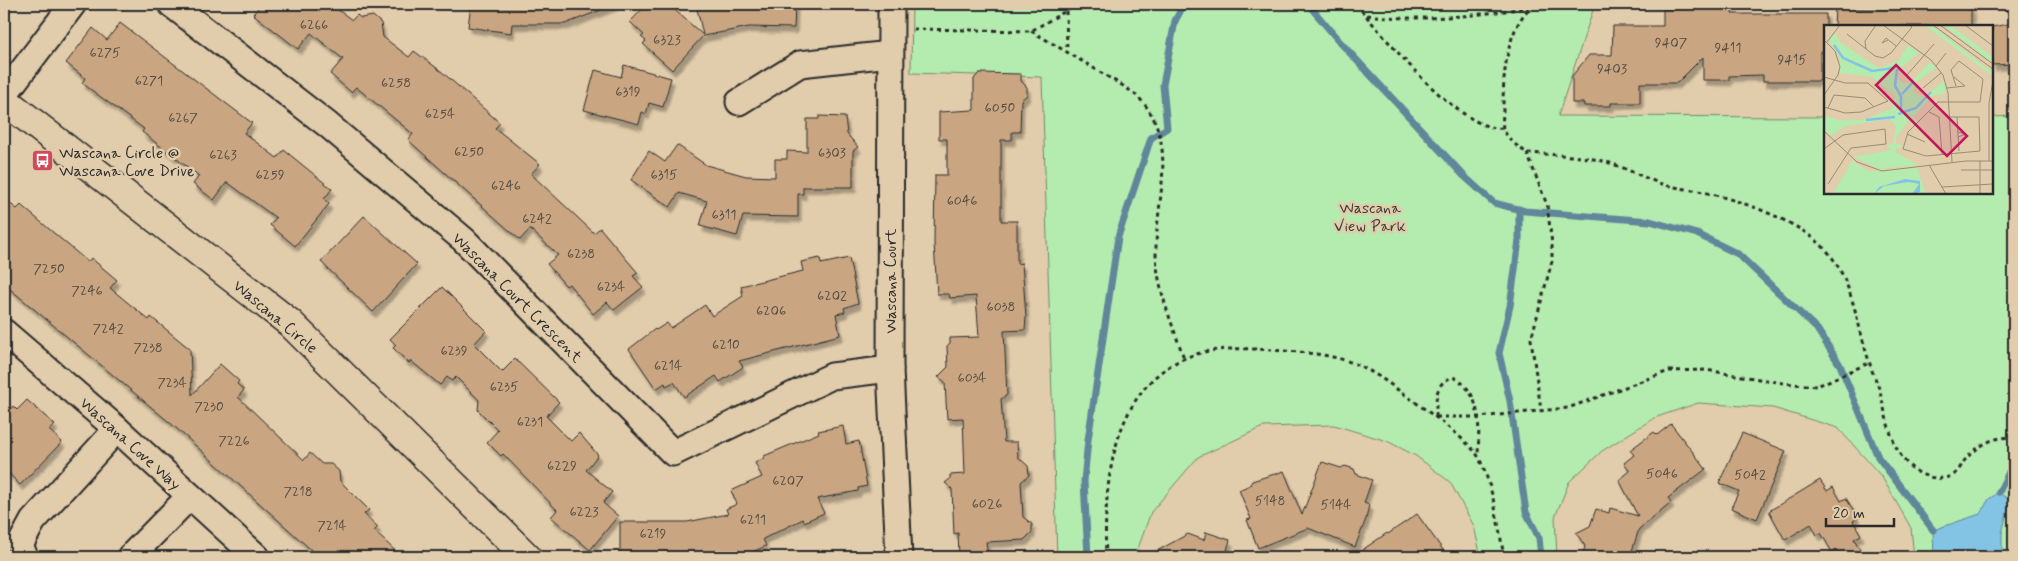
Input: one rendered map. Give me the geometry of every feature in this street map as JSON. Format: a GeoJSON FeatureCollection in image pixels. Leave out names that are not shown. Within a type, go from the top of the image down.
{"type":"FeatureCollection","features":[{"type":"Feature","properties":{"kind":"street"},"geometry":{"type":"LineString","coordinates":[[4,95],[73,4]]}},
{"type":"Feature","properties":{"kind":"street","name":"Wascana Court Crescent"},"geometry":{"type":"LineString","coordinates":[[170,4],[328,124],[464,240],[673,453],[832,376],[890,369]]}},
{"type":"Feature","properties":{"kind":"street","name":"Wascana Court"},"geometry":{"type":"LineString","coordinates":[[891,4],[890,369],[899,557]]}},
{"type":"Feature","properties":{"kind":"street"},"geometry":{"type":"LineString","coordinates":[[739,102],[800,64],[890,54]]}},
{"type":"Feature","properties":{"kind":"street","name":"Wascana Circle"},"geometry":{"type":"LineString","coordinates":[[4,100],[290,323],[527,557]]}},
{"type":"Feature","properties":{"kind":"street","name":"Wascana Cove Way"},"geometry":{"type":"LineString","coordinates":[[4,332],[117,429],[257,557]]}},
{"type":"Feature","properties":{"kind":"street"},"geometry":{"type":"LineString","coordinates":[[25,557],[20,545],[33,521],[117,429]]}},
{"type":"Feature","properties":{"kind":"street"},"geometry":{"type":"LineString","coordinates":[[130,557],[190,496]]}},
{"type":"Feature","properties":{"kind":"path"},"geometry":{"type":"LineString","coordinates":[[1031,31],[1078,4]]}},
{"type":"Feature","properties":{"kind":"path"},"geometry":{"type":"LineString","coordinates":[[1356,4],[1442,98],[1473,120],[1503,128]]}},
{"type":"Feature","properties":{"kind":"path"},"geometry":{"type":"LineString","coordinates":[[1534,4],[1530,7],[1517,28],[1508,52],[1503,81],[1503,128],[1510,138],[1527,153],[1547,205],[1550,223],[1552,261],[1531,339],[1541,410]]}},
{"type":"Feature","properties":{"kind":"path"},"geometry":{"type":"LineString","coordinates":[[1366,15],[1403,20],[1463,18],[1530,7]]}},
{"type":"Feature","properties":{"kind":"path"},"geometry":{"type":"LineString","coordinates":[[1066,10],[1067,51]]}},
{"type":"Feature","properties":{"kind":"path"},"geometry":{"type":"LineString","coordinates":[[891,28],[1031,31],[1067,51],[1128,90],[1149,111],[1160,143],[1164,170],[1156,252],[1165,305],[1184,358]]}},
{"type":"Feature","properties":{"kind":"path"},"geometry":{"type":"LineString","coordinates":[[1527,153],[1608,162],[1663,184],[1705,192],[1750,207],[1804,232],[1829,253],[1841,275],[1862,329],[1869,364],[1879,389],[1884,415],[1903,458],[1911,468],[1922,474],[1944,478],[1953,476],[1972,452],[1990,441],[2004,437],[2014,438]]}},
{"type":"Feature","properties":{"kind":"path"},"geometry":{"type":"LineString","coordinates":[[1106,557],[1104,520],[1107,490],[1120,432],[1129,411],[1161,373],[1184,358],[1209,351],[1248,349],[1311,353],[1352,363],[1382,379],[1436,417],[1478,456]]}},
{"type":"Feature","properties":{"kind":"path"},"geometry":{"type":"LineString","coordinates":[[1436,417],[1480,417],[1568,408],[1669,371],[1706,370],[1802,386],[1817,386],[1869,364]]}},
{"type":"Feature","properties":{"kind":"path"},"geometry":{"type":"LineString","coordinates":[[1436,417],[1436,392],[1446,379],[1453,377],[1468,388],[1480,417],[1478,456],[1494,499],[1504,557]]}},
{"type":"Feature","properties":{"kind":"path"},"geometry":{"type":"LineString","coordinates":[[2012,557],[2014,522]]}},
{"type":"Feature","properties":{"kind":"green space","name":"Wascana View Park"},"geometry":{"type":"Polygon","coordinates":[[[912,4],[1595,4],[1558,116],[1824,117],[1824,194],[1993,194],[1993,117],[2014,116],[2014,557],[1914,557],[1911,528],[1882,477],[1838,428],[1773,408],[1698,403],[1654,418],[1602,451],[1569,482],[1555,517],[1557,557],[1481,557],[1474,526],[1450,482],[1416,456],[1387,441],[1334,425],[1263,427],[1198,457],[1151,512],[1135,557],[1057,557],[1042,77],[911,73],[912,4]]]}},
{"type":"Feature","properties":{"kind":"water"},"geometry":{"type":"Polygon","coordinates":[[[1999,492],[2010,501],[2002,533],[2002,557],[1934,557],[1933,530],[1980,514],[1989,499],[1999,492]]]}},
{"type":"Feature","properties":{"kind":"building"},"geometry":{"type":"Polygon","coordinates":[[[261,4],[330,4],[352,20],[357,15],[361,18],[373,16],[381,23],[383,37],[409,57],[414,51],[442,72],[500,123],[495,128],[540,164],[531,174],[594,233],[600,228],[638,273],[633,276],[643,287],[614,310],[607,302],[593,314],[569,284],[566,286],[547,264],[558,255],[530,229],[520,240],[408,140],[413,134],[356,87],[351,92],[330,74],[343,59],[311,33],[298,49],[253,14],[261,4]]]}},
{"type":"Feature","properties":{"kind":"building"},"geometry":{"type":"Polygon","coordinates":[[[471,4],[614,5],[565,24],[512,24],[511,33],[468,27],[471,4]]]}},
{"type":"Feature","properties":{"kind":"building"},"geometry":{"type":"Polygon","coordinates":[[[647,4],[668,4],[703,35],[696,4],[795,4],[794,28],[749,27],[703,36],[672,70],[643,44],[646,41],[641,37],[644,35],[630,22],[647,4]]]}},
{"type":"Feature","properties":{"kind":"building"},"geometry":{"type":"Polygon","coordinates":[[[1971,6],[1971,25],[1834,25],[1835,8],[1971,6]]]}},
{"type":"Feature","properties":{"kind":"building"},"geometry":{"type":"Polygon","coordinates":[[[1733,8],[1732,14],[1826,14],[1824,51],[1820,51],[1820,81],[1763,81],[1763,75],[1729,76],[1729,80],[1703,80],[1703,57],[1677,83],[1640,83],[1640,103],[1611,103],[1611,106],[1584,106],[1584,103],[1572,103],[1572,76],[1589,55],[1612,55],[1613,26],[1663,26],[1663,9],[1733,8]]]}},
{"type":"Feature","properties":{"kind":"building"},"geometry":{"type":"Polygon","coordinates":[[[120,23],[252,123],[244,133],[277,158],[284,150],[332,189],[324,199],[329,204],[295,246],[270,225],[276,218],[227,182],[214,200],[193,184],[199,176],[142,132],[144,129],[82,83],[85,78],[66,63],[93,28],[107,40],[120,23]]]}},
{"type":"Feature","properties":{"kind":"building"},"geometry":{"type":"Polygon","coordinates":[[[2014,23],[2014,64],[1993,65],[1993,27],[2014,23]]]}},
{"type":"Feature","properties":{"kind":"building"},"geometry":{"type":"Polygon","coordinates":[[[624,65],[671,78],[663,107],[649,103],[646,114],[642,112],[639,124],[584,110],[595,70],[621,77],[624,65]]]}},
{"type":"Feature","properties":{"kind":"building"},"geometry":{"type":"Polygon","coordinates":[[[979,73],[1021,74],[1021,81],[1027,87],[1027,95],[1021,100],[1020,132],[1012,132],[1012,140],[1001,140],[1001,221],[1017,221],[1017,264],[1022,263],[1026,317],[1025,330],[1004,331],[1007,395],[1001,399],[1004,442],[1017,442],[1018,457],[1028,466],[1029,475],[1021,482],[1023,517],[1032,524],[1032,532],[1024,540],[986,542],[988,557],[959,557],[958,533],[954,534],[952,489],[945,483],[950,479],[950,475],[965,474],[963,418],[947,419],[945,382],[938,377],[948,367],[947,346],[950,343],[950,338],[979,337],[976,296],[950,298],[949,294],[937,294],[934,242],[935,175],[947,175],[947,139],[939,139],[939,112],[974,110],[974,79],[979,73]]]}},
{"type":"Feature","properties":{"kind":"building"},"geometry":{"type":"Polygon","coordinates":[[[819,116],[845,117],[847,134],[858,147],[853,151],[853,187],[803,187],[803,194],[798,194],[798,217],[743,216],[737,236],[700,226],[707,201],[679,193],[670,207],[631,180],[649,151],[665,162],[677,145],[706,165],[746,176],[775,177],[775,159],[787,159],[787,151],[807,152],[807,119],[819,119],[819,116]]]}},
{"type":"Feature","properties":{"kind":"building"},"geometry":{"type":"Polygon","coordinates":[[[4,199],[17,209],[21,205],[88,262],[91,258],[117,280],[110,288],[149,320],[151,317],[190,349],[192,395],[220,364],[239,381],[237,384],[244,390],[238,397],[304,460],[310,453],[322,464],[331,464],[339,471],[340,481],[369,510],[364,514],[378,527],[374,531],[402,557],[319,557],[175,427],[4,284],[4,199]]]}},
{"type":"Feature","properties":{"kind":"building"},"geometry":{"type":"Polygon","coordinates":[[[364,216],[417,264],[373,312],[321,262],[364,216]]]}},
{"type":"Feature","properties":{"kind":"building"},"geometry":{"type":"Polygon","coordinates":[[[820,258],[821,264],[849,258],[858,303],[844,308],[845,312],[836,314],[840,335],[739,361],[743,367],[720,382],[716,376],[684,397],[674,382],[666,386],[665,383],[656,389],[629,349],[655,329],[667,323],[671,328],[705,305],[712,316],[743,296],[741,286],[803,271],[801,262],[820,258]]]}},
{"type":"Feature","properties":{"kind":"building"},"geometry":{"type":"Polygon","coordinates":[[[442,287],[486,331],[474,344],[502,372],[515,359],[559,402],[546,416],[571,441],[579,433],[598,455],[586,470],[612,492],[603,503],[618,516],[590,550],[551,517],[557,510],[503,454],[501,456],[487,442],[498,430],[478,410],[479,400],[456,377],[452,381],[447,377],[440,385],[411,361],[409,363],[393,348],[396,345],[390,339],[442,287]]]}},
{"type":"Feature","properties":{"kind":"building"},"geometry":{"type":"Polygon","coordinates":[[[27,400],[55,425],[49,430],[62,442],[20,485],[4,468],[4,416],[13,406],[17,410],[27,400]]]}},
{"type":"Feature","properties":{"kind":"building"},"geometry":{"type":"Polygon","coordinates":[[[1671,424],[1706,469],[1668,498],[1671,502],[1639,529],[1630,557],[1594,557],[1583,554],[1585,546],[1576,533],[1590,526],[1596,509],[1609,513],[1610,508],[1638,516],[1619,480],[1630,471],[1624,463],[1634,455],[1630,450],[1654,432],[1657,435],[1671,424]]]}},
{"type":"Feature","properties":{"kind":"building"},"geometry":{"type":"Polygon","coordinates":[[[843,426],[846,444],[859,441],[867,486],[858,488],[858,491],[817,499],[824,513],[804,522],[803,519],[763,539],[766,546],[741,557],[620,557],[620,522],[687,522],[728,514],[726,509],[737,504],[731,491],[762,477],[755,463],[764,458],[764,456],[819,433],[818,431],[843,426]]]}},
{"type":"Feature","properties":{"kind":"building"},"geometry":{"type":"Polygon","coordinates":[[[1742,433],[1786,451],[1757,519],[1731,508],[1739,491],[1719,483],[1742,433]]]}},
{"type":"Feature","properties":{"kind":"building"},"geometry":{"type":"Polygon","coordinates":[[[1322,462],[1341,468],[1345,466],[1354,469],[1356,474],[1372,480],[1364,503],[1369,505],[1366,519],[1355,547],[1308,528],[1258,548],[1247,520],[1251,519],[1239,490],[1250,485],[1252,481],[1284,471],[1302,515],[1322,462]]]}},
{"type":"Feature","properties":{"kind":"building"},"geometry":{"type":"Polygon","coordinates":[[[1820,480],[1827,491],[1833,487],[1841,501],[1846,498],[1858,518],[1853,521],[1861,535],[1854,539],[1861,551],[1851,557],[1841,557],[1836,549],[1832,552],[1821,533],[1817,535],[1811,524],[1785,540],[1769,511],[1820,480]]]}},
{"type":"Feature","properties":{"kind":"building"},"geometry":{"type":"Polygon","coordinates":[[[1417,514],[1448,557],[1352,557],[1387,533],[1417,514]]]}},
{"type":"Feature","properties":{"kind":"building"},"geometry":{"type":"Polygon","coordinates":[[[1206,532],[1230,540],[1227,550],[1244,557],[1146,557],[1188,534],[1204,540],[1206,532]]]}},
{"type":"Feature","properties":{"kind":"waterway"},"geometry":{"type":"LineString","coordinates":[[1088,557],[1084,481],[1088,440],[1118,237],[1151,138],[1167,128],[1163,85],[1175,21],[1184,4]]}},
{"type":"Feature","properties":{"kind":"waterway"},"geometry":{"type":"LineString","coordinates":[[1308,4],[1339,41],[1464,176],[1494,203],[1525,211],[1650,221],[1697,234],[1738,254],[1817,329],[1840,365],[1878,457],[1933,530]]}},
{"type":"Feature","properties":{"kind":"waterway"},"geometry":{"type":"LineString","coordinates":[[1519,209],[1519,240],[1510,306],[1499,353],[1510,401],[1526,512],[1539,538],[1541,557]]}},
{"type":"Feature","properties":{"kind":"waterway"},"geometry":{"type":"LineString","coordinates":[[1999,492],[2014,462]]}},
{"type":"Feature","properties":{"kind":"place","name":"Wascana Circle @ Wascana Cove Drive"},"geometry":{"type":"Point","coordinates":[43,161]}}]}
